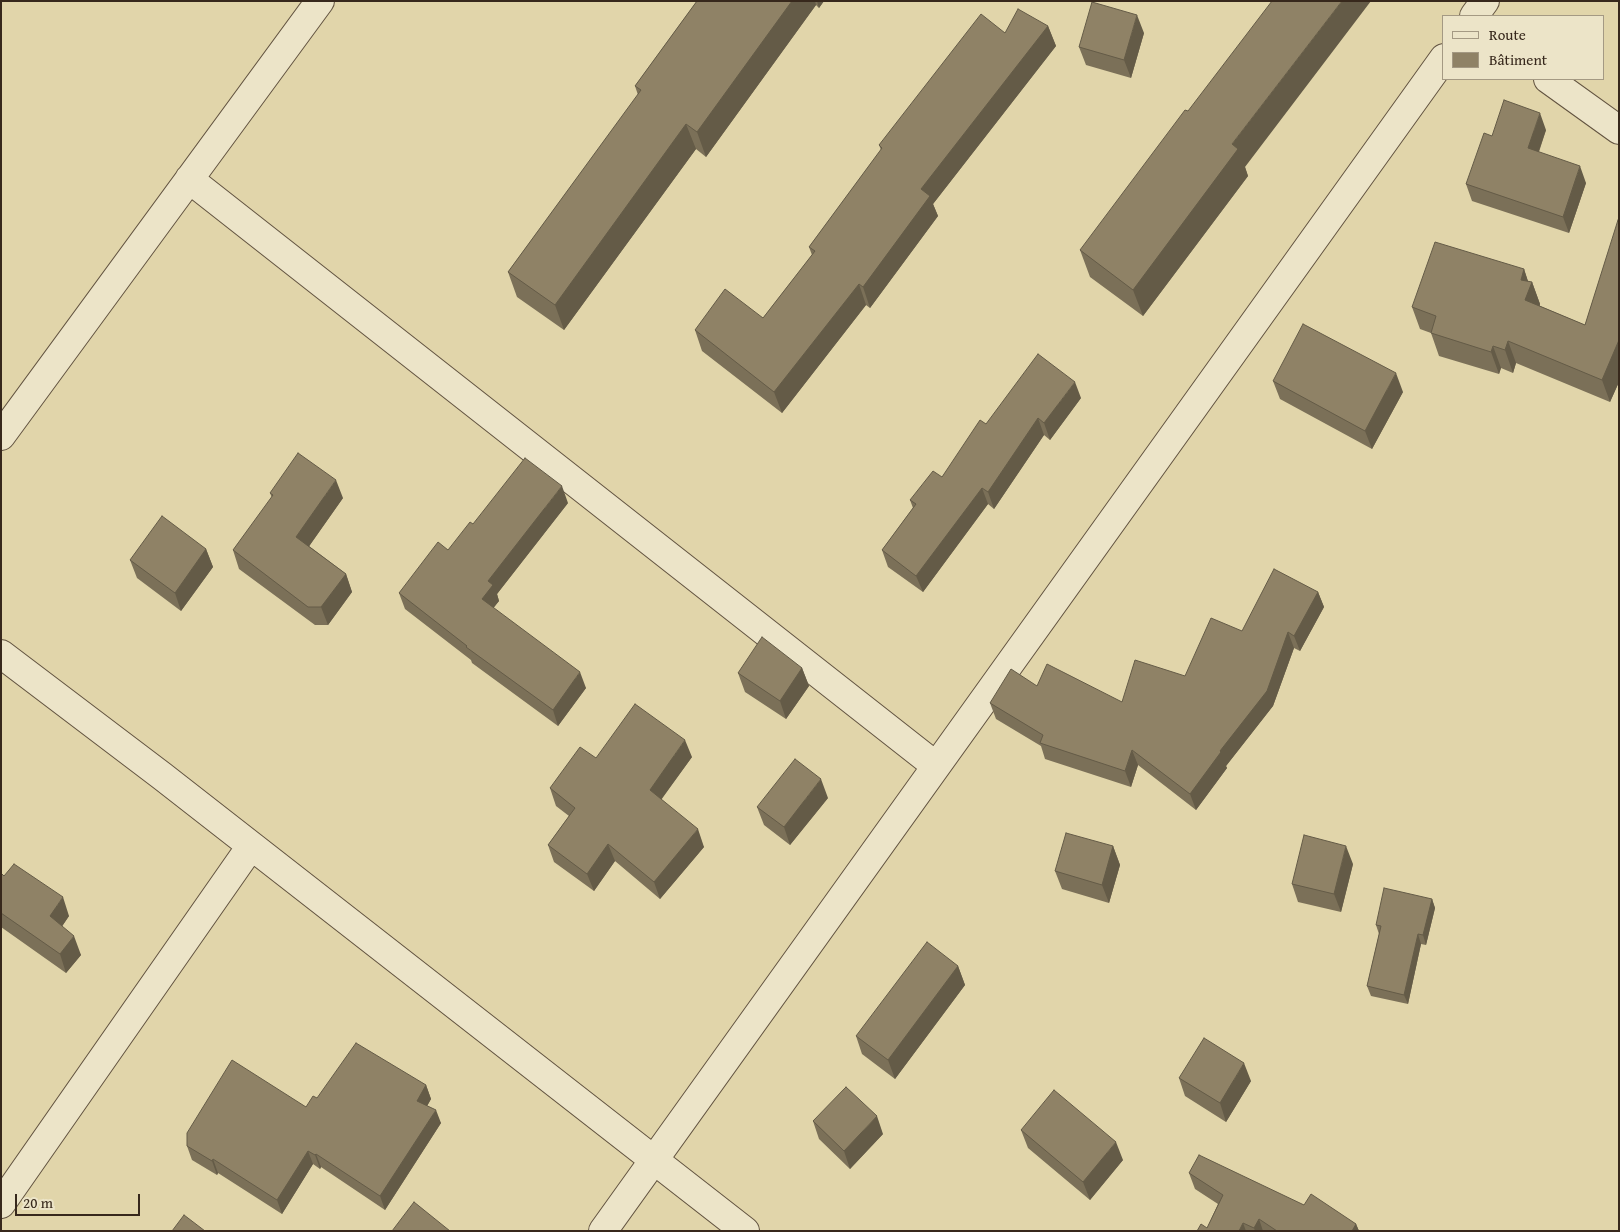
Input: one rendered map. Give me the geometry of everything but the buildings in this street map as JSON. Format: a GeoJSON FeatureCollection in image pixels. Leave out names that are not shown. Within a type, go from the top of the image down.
{"type":"FeatureCollection","features":[{"type":"Feature","properties":{"kind":"street"},"geometry":{"type":"LineString","coordinates":[[1,436],[320,1]]}},
{"type":"Feature","properties":{"kind":"street"},"geometry":{"type":"LineString","coordinates":[[1475,15],[1485,1]]}},
{"type":"Feature","properties":{"kind":"street"},"geometry":{"type":"LineString","coordinates":[[603,1231],[1442,61]]}},
{"type":"Feature","properties":{"kind":"street"},"geometry":{"type":"LineString","coordinates":[[1549,80],[1619,130]]}},
{"type":"Feature","properties":{"kind":"street"},"geometry":{"type":"LineString","coordinates":[[189,180],[936,766]]}},
{"type":"Feature","properties":{"kind":"street"},"geometry":{"type":"LineString","coordinates":[[1,654],[162,776],[745,1231]]}},
{"type":"Feature","properties":{"kind":"street"},"geometry":{"type":"LineString","coordinates":[[1,1204],[251,846]]}}]}
